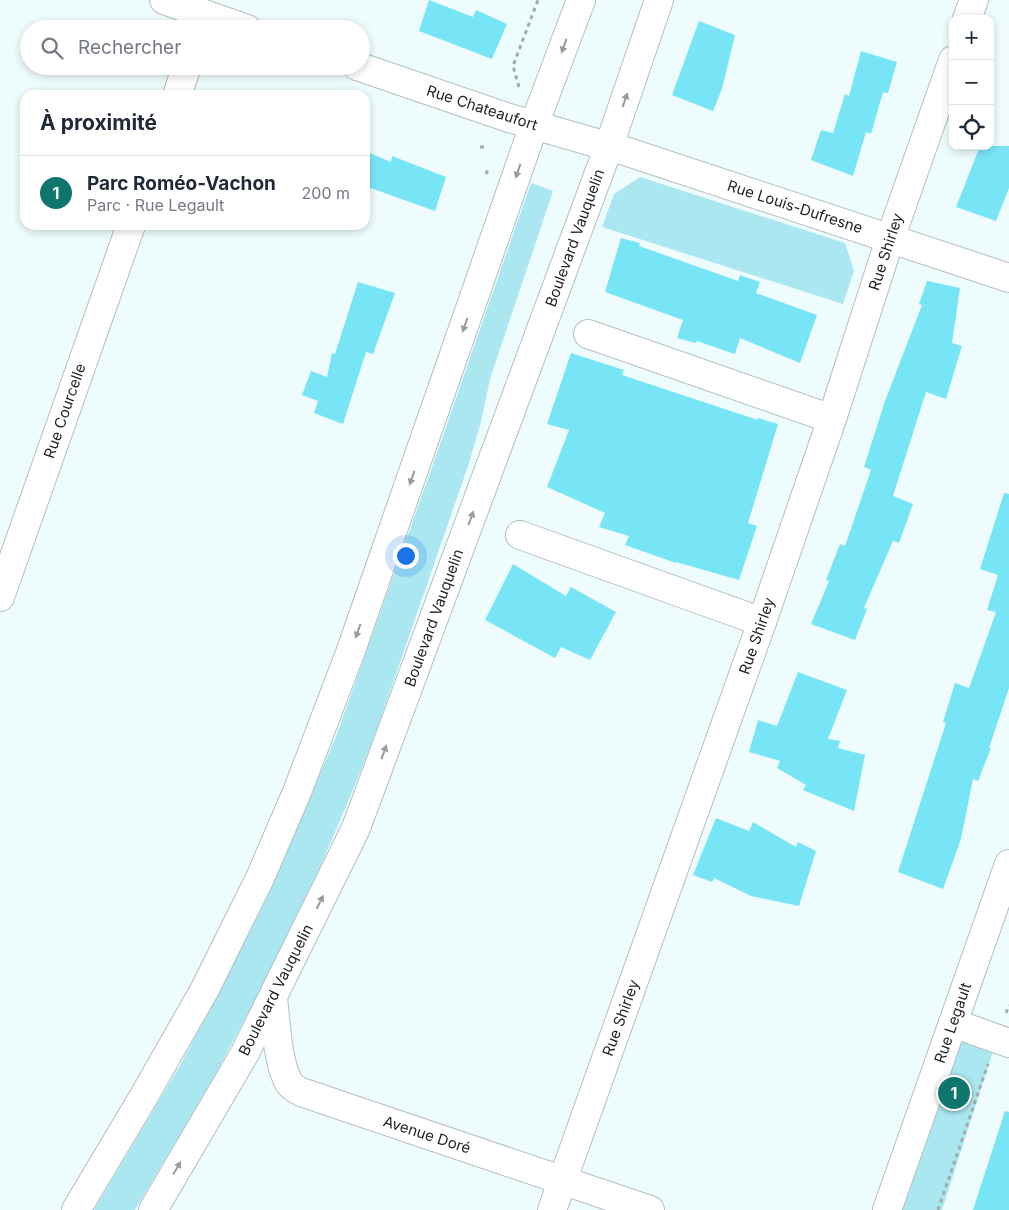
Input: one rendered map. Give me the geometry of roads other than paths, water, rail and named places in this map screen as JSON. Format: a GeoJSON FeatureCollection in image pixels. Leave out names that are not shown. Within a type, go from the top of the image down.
{"type":"FeatureCollection","features":[{"type":"Feature","properties":{"kind":"street"},"geometry":{"type":"LineString","coordinates":[[164,0],[199,20]]}},
{"type":"Feature","properties":{"kind":"street"},"geometry":{"type":"LineString","coordinates":[[76,1210],[144,1096],[204,989],[241,918],[277,841],[315,748],[350,653],[534,125],[581,0]]}},
{"type":"Feature","properties":{"kind":"street","name":"Boulevard Vauquelin"},"geometry":{"type":"LineString","coordinates":[[152,1210],[245,1053],[356,828],[609,146],[659,0]]}},
{"type":"Feature","properties":{"kind":"street"},"geometry":{"type":"LineString","coordinates":[[968,15],[974,0]]}},
{"type":"Feature","properties":{"kind":"street","name":"Rue Chateaufort"},"geometry":{"type":"LineString","coordinates":[[370,70],[505,117],[609,146]]}},
{"type":"Feature","properties":{"kind":"street","name":"Rue Shirley"},"geometry":{"type":"LineString","coordinates":[[552,1210],[762,622],[832,419],[890,239],[949,71]]}},
{"type":"Feature","properties":{"kind":"street"},"geometry":{"type":"LineString","coordinates":[[179,90],[184,75]]}},
{"type":"Feature","properties":{"kind":"street","name":"Rue Louis-Dufresne"},"geometry":{"type":"LineString","coordinates":[[609,146],[1009,278]]}},
{"type":"Feature","properties":{"kind":"street","name":"Rue Courcelle"},"geometry":{"type":"LineString","coordinates":[[0,598],[129,230]]}},
{"type":"Feature","properties":{"kind":"street"},"geometry":{"type":"LineString","coordinates":[[588,334],[832,419]]}},
{"type":"Feature","properties":{"kind":"street"},"geometry":{"type":"LineString","coordinates":[[520,534],[762,622]]}},
{"type":"Feature","properties":{"kind":"street","name":"Rue Legault"},"geometry":{"type":"LineString","coordinates":[[887,1210],[1009,864]]}},
{"type":"Feature","properties":{"kind":"street","name":"Avenue Doré"},"geometry":{"type":"LineString","coordinates":[[273,998],[278,1038],[287,1081],[301,1092],[650,1210]]}},
{"type":"Feature","properties":{"kind":"street"},"geometry":{"type":"LineString","coordinates":[[953,1023],[1003,1041]]}},
{"type":"Feature","properties":{"kind":"place","name":"Parc Roméo-Vachon"},"geometry":{"type":"Point","coordinates":[954,1093]}}]}
